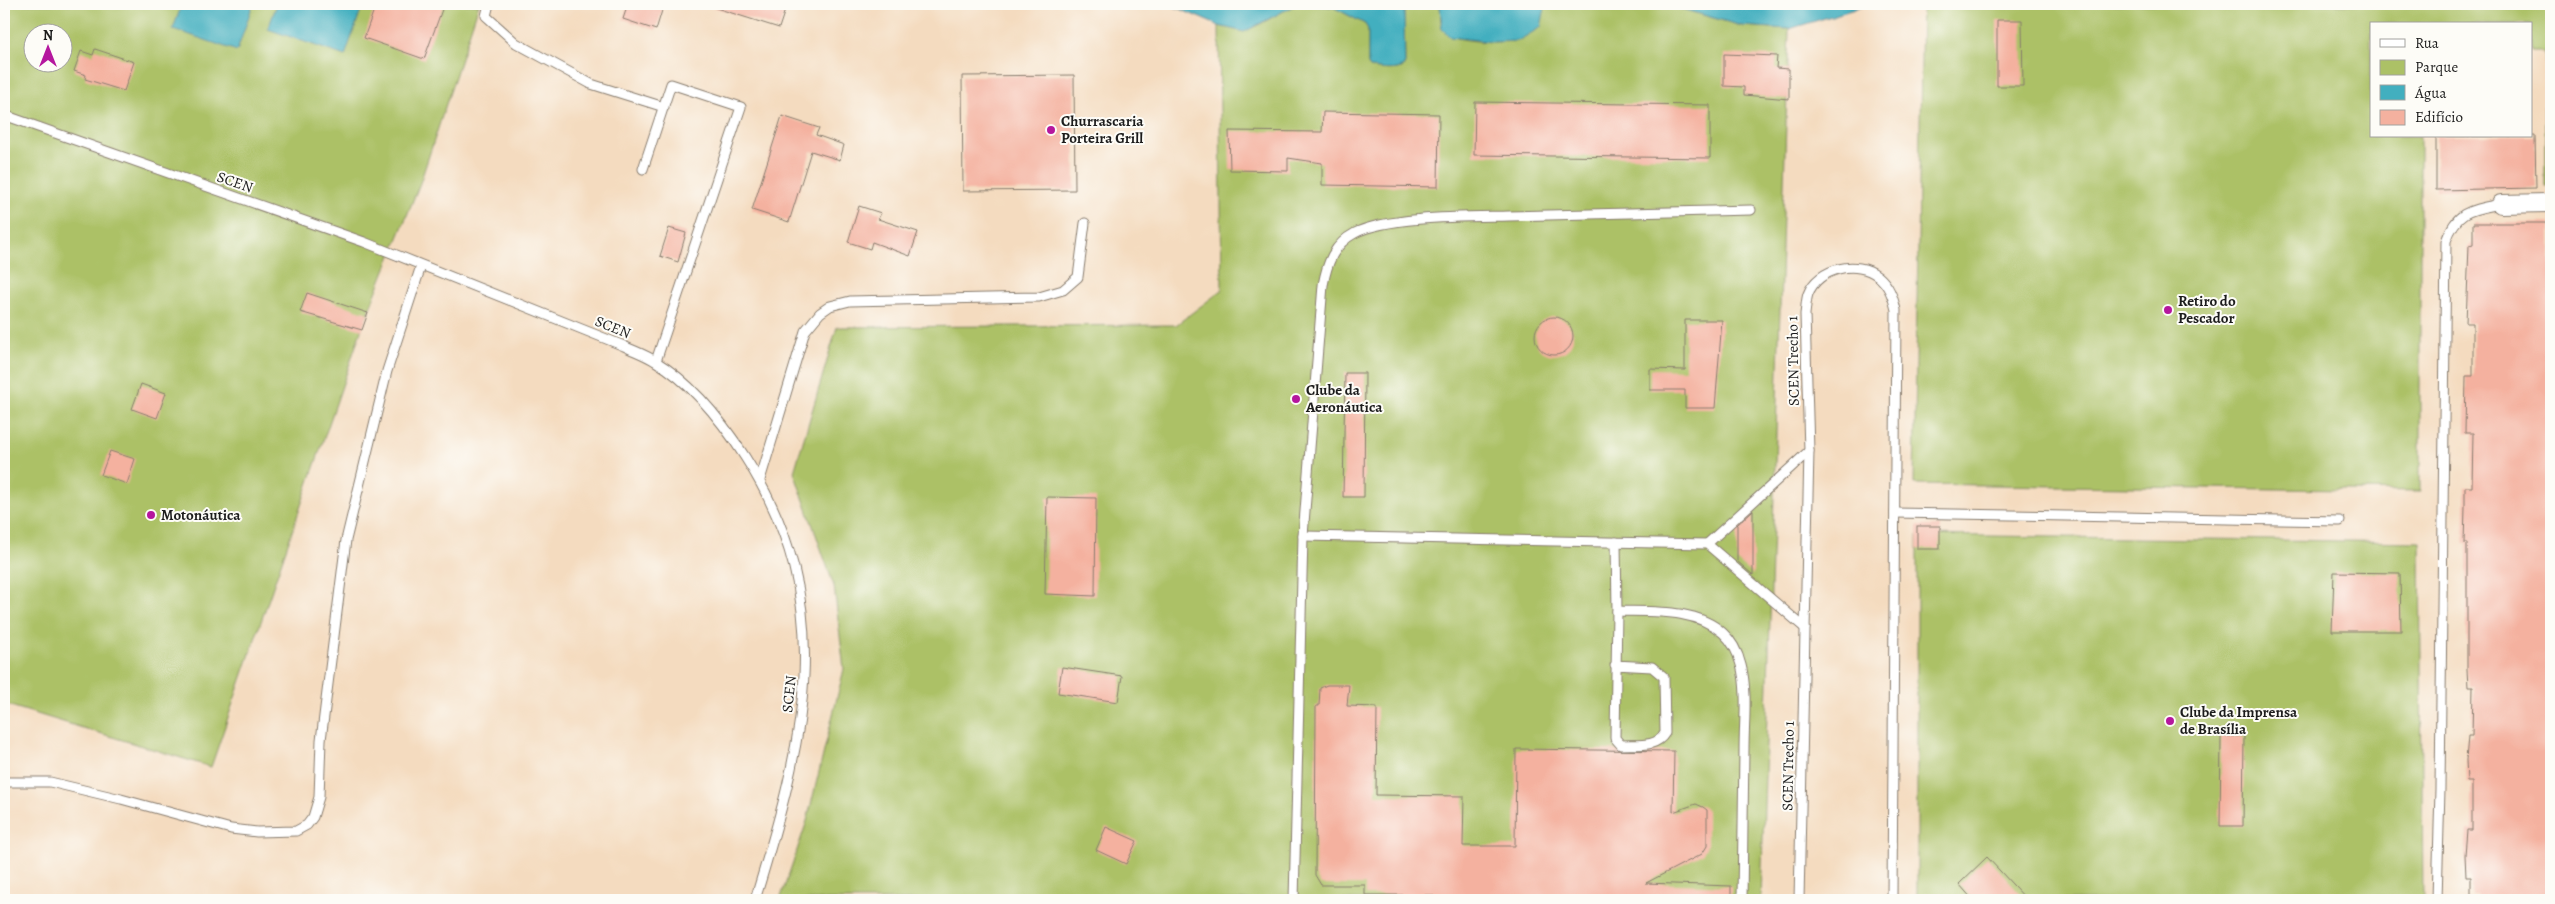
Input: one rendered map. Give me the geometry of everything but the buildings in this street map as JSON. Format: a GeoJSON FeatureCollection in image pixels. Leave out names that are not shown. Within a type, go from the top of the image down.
{"type":"FeatureCollection","features":[{"type":"Feature","properties":{"kind":"street"},"geometry":{"type":"LineString","coordinates":[[2501,204],[2551,203]]}},
{"type":"Feature","properties":{"kind":"lane"},"geometry":{"type":"LineString","coordinates":[[489,4],[486,16],[516,42],[590,84],[664,107]]}},
{"type":"Feature","properties":{"kind":"lane"},"geometry":{"type":"LineString","coordinates":[[643,169],[671,84],[741,107],[656,361]]}},
{"type":"Feature","properties":{"kind":"lane","name":"SCEN"},"geometry":{"type":"LineString","coordinates":[[4,115],[364,242],[624,346],[656,361],[713,412],[760,480],[789,543],[799,590],[805,671],[795,753],[776,830],[755,900]]}},
{"type":"Feature","properties":{"kind":"lane"},"geometry":{"type":"LineString","coordinates":[[2437,900],[2446,241],[2458,218],[2469,210],[2501,204]]}},
{"type":"Feature","properties":{"kind":"lane"},"geometry":{"type":"LineString","coordinates":[[1294,900],[1303,536],[1323,285],[1331,256],[1336,248],[1348,237],[1373,227],[1451,218],[1751,210]]}},
{"type":"Feature","properties":{"kind":"lane"},"geometry":{"type":"LineString","coordinates":[[760,480],[805,331],[820,313],[830,306],[850,301],[1012,299],[1049,295],[1063,290],[1078,277],[1084,223]]}},
{"type":"Feature","properties":{"kind":"lane"},"geometry":{"type":"LineString","coordinates":[[4,782],[50,782],[230,829],[257,832],[296,831],[307,825],[314,817],[319,798],[321,740],[346,540],[387,371],[421,266]]}},
{"type":"Feature","properties":{"kind":"lane","name":"SCEN Trecho 1"},"geometry":{"type":"LineString","coordinates":[[1799,900],[1809,451],[1805,314],[1809,293],[1820,278],[1836,269],[1857,267],[1877,276],[1891,292],[1896,310],[1892,900]]}},
{"type":"Feature","properties":{"kind":"lane"},"geometry":{"type":"LineString","coordinates":[[1707,544],[1809,451]]}},
{"type":"Feature","properties":{"kind":"lane"},"geometry":{"type":"LineString","coordinates":[[1895,513],[2340,521]]}},
{"type":"Feature","properties":{"kind":"lane"},"geometry":{"type":"LineString","coordinates":[[1303,536],[1707,544],[1805,628]]}},
{"type":"Feature","properties":{"kind":"lane"},"geometry":{"type":"LineString","coordinates":[[1615,666],[1652,666],[1664,676],[1665,732],[1660,740],[1653,743],[1621,745],[1614,738],[1615,666],[1617,610],[1616,542]]}},
{"type":"Feature","properties":{"kind":"lane"},"geometry":{"type":"LineString","coordinates":[[1617,610],[1658,612],[1694,618],[1712,625],[1723,633],[1738,654],[1744,682],[1742,900]]}},
{"type":"Feature","properties":{"kind":"green space","name":"Motonáutica"},"geometry":{"type":"Polygon","coordinates":[[[4,4],[479,4],[420,183],[363,325],[211,767],[4,704],[4,4]]]}},
{"type":"Feature","properties":{"kind":"green space","name":"Clube da Aeronáutica"},"geometry":{"type":"Polygon","coordinates":[[[1297,4],[1333,7],[1365,24],[1368,29],[1368,65],[1370,68],[1388,70],[1405,66],[1404,11],[1405,6],[1409,4],[1440,6],[1442,27],[1448,34],[1466,40],[1477,41],[1518,41],[1545,8],[1544,4],[1664,4],[1742,26],[1789,29],[1761,900],[780,900],[807,821],[844,669],[834,586],[794,472],[837,327],[1176,325],[1222,290],[1219,26],[1231,29],[1251,27],[1297,4]]]}},
{"type":"Feature","properties":{"kind":"green space","name":"Retiro do Pescador"},"geometry":{"type":"Polygon","coordinates":[[[1922,4],[2551,4],[2551,187],[2545,187],[2545,52],[2532,52],[2532,22],[2370,22],[2370,138],[2420,138],[2420,491],[1914,484],[1922,4]]]}},
{"type":"Feature","properties":{"kind":"green space","name":"Clube da Imprensa de Brasília"},"geometry":{"type":"Polygon","coordinates":[[[1917,535],[2420,542],[2423,900],[1917,900],[1917,535]]]}},
{"type":"Feature","properties":{"kind":"water"},"geometry":{"type":"Polygon","coordinates":[[[182,4],[253,4],[237,51],[173,29],[182,4]]]}},
{"type":"Feature","properties":{"kind":"water"},"geometry":{"type":"Polygon","coordinates":[[[277,4],[363,4],[345,56],[268,29],[277,4]]]}},
{"type":"Feature","properties":{"kind":"water"},"geometry":{"type":"Polygon","coordinates":[[[1168,4],[1297,4],[1244,32],[1219,26],[1168,4]]]}},
{"type":"Feature","properties":{"kind":"water"},"geometry":{"type":"Polygon","coordinates":[[[1302,4],[1409,4],[1405,7],[1404,11],[1405,66],[1392,70],[1370,68],[1368,65],[1368,29],[1365,24],[1333,7],[1302,4]]]}},
{"type":"Feature","properties":{"kind":"water"},"geometry":{"type":"Polygon","coordinates":[[[1409,4],[1544,4],[1545,8],[1541,27],[1518,41],[1492,42],[1450,37],[1442,29],[1440,6],[1409,4]]]}},
{"type":"Feature","properties":{"kind":"water"},"geometry":{"type":"Polygon","coordinates":[[[1664,4],[1871,4],[1789,29],[1742,26],[1664,4]]]}},
{"type":"Feature","properties":{"kind":"place","name":"Churrascaria Porteira Grill"},"geometry":{"type":"Point","coordinates":[1051,130]}},
{"type":"Feature","properties":{"kind":"place","name":"Retiro do Pescador"},"geometry":{"type":"Point","coordinates":[2168,310]}},
{"type":"Feature","properties":{"kind":"place","name":"Clube da Aeronáutica"},"geometry":{"type":"Point","coordinates":[1296,399]}},
{"type":"Feature","properties":{"kind":"place","name":"Motonáutica"},"geometry":{"type":"Point","coordinates":[151,515]}},
{"type":"Feature","properties":{"kind":"place","name":"Clube da Imprensa de Brasília"},"geometry":{"type":"Point","coordinates":[2170,721]}}]}
